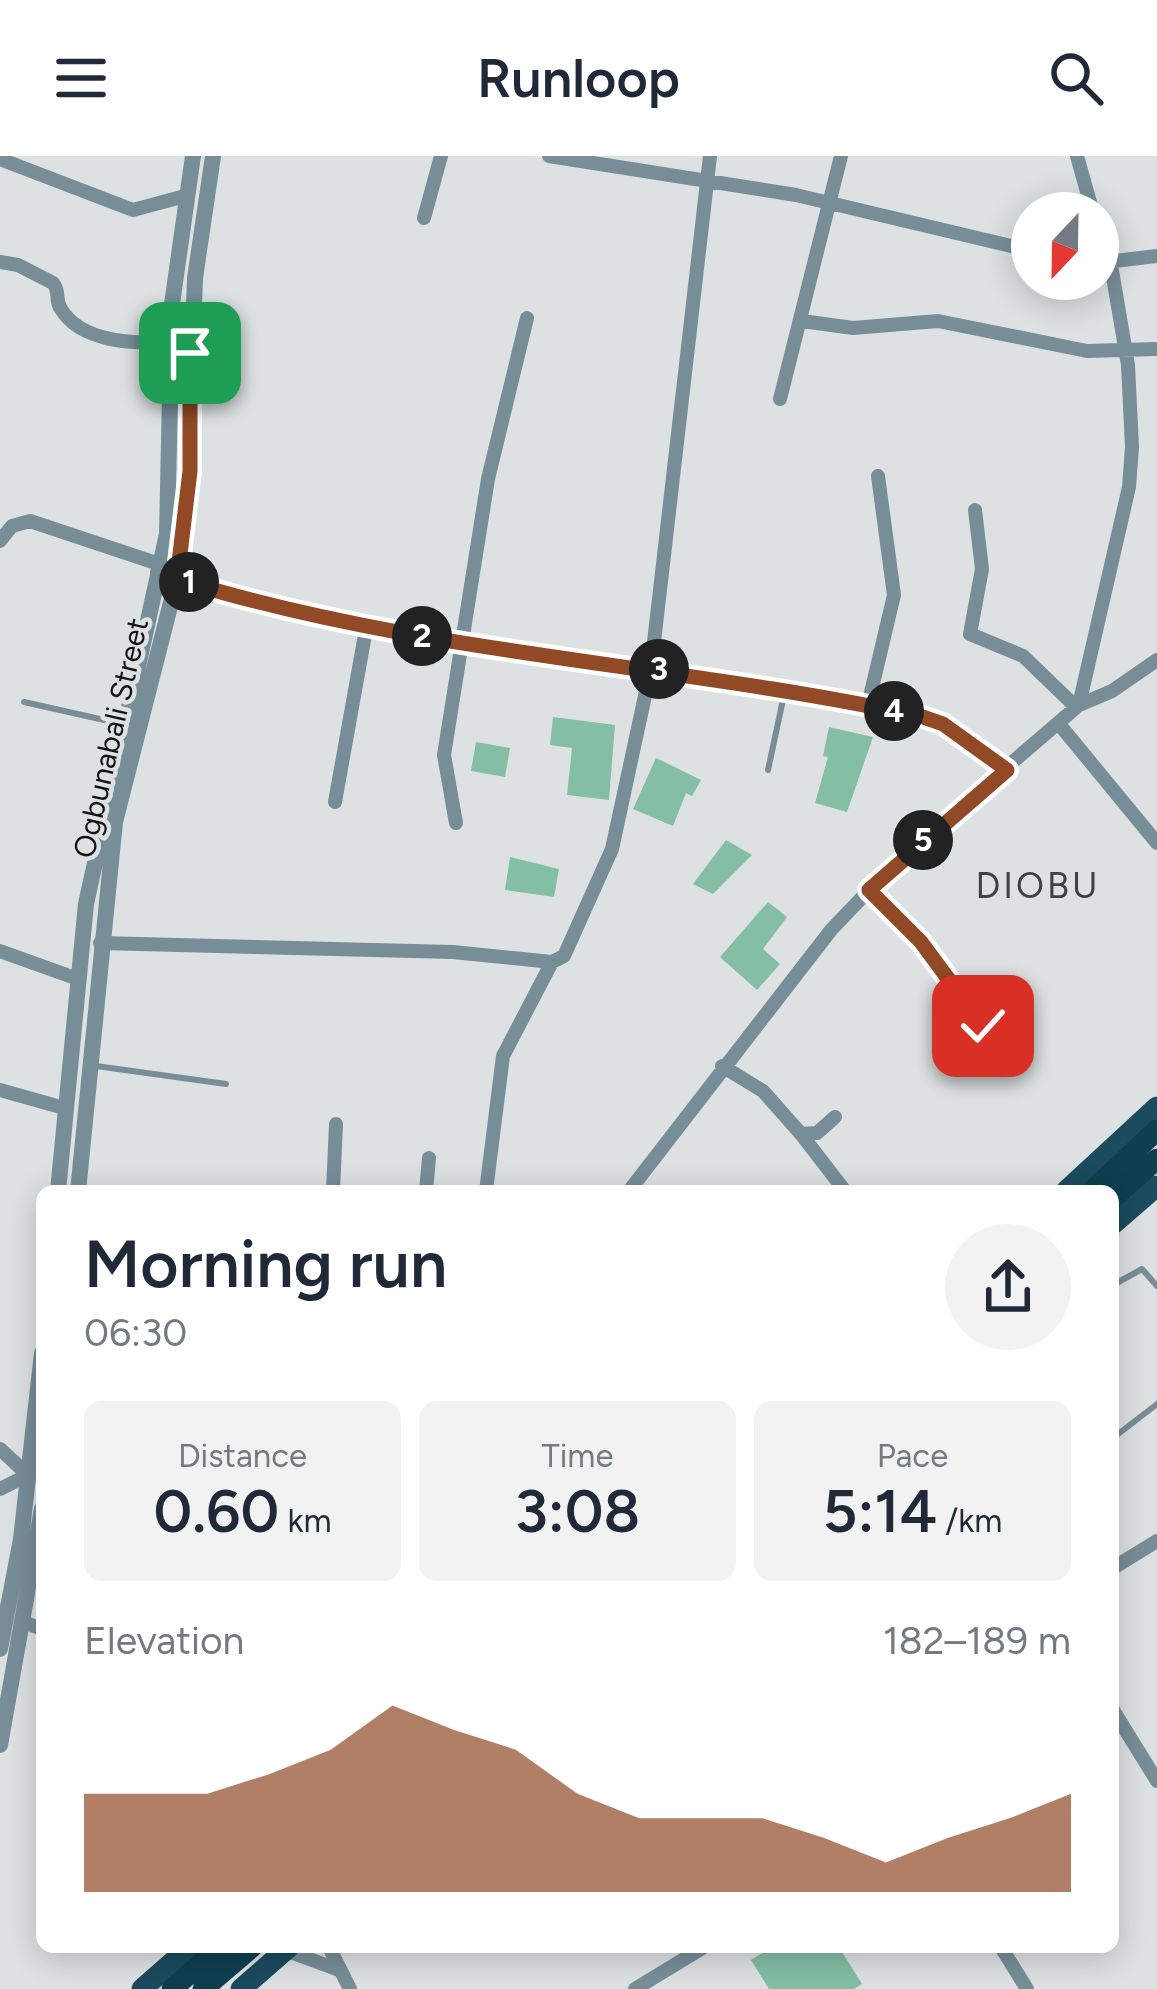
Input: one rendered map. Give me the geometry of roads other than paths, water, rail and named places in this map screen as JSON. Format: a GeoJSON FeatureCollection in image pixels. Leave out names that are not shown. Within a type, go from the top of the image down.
{"type":"FeatureCollection","features":[{"type":"Feature","properties":{"kind":"highway"},"geometry":{"type":"LineString","coordinates":[[1098,1185],[1157,1130]]}},
{"type":"Feature","properties":{"kind":"highway"},"geometry":{"type":"LineString","coordinates":[[1119,1193],[1157,1159]]}},
{"type":"Feature","properties":{"kind":"highway"},"geometry":{"type":"LineString","coordinates":[[171,1989],[213,1953]]}},
{"type":"Feature","properties":{"kind":"highway"},"geometry":{"type":"LineString","coordinates":[[203,1989],[245,1953]]}},
{"type":"Feature","properties":{"kind":"main road"},"geometry":{"type":"LineString","coordinates":[[1072,1185],[1157,1107]]}},
{"type":"Feature","properties":{"kind":"main road"},"geometry":{"type":"LineString","coordinates":[[1119,1219],[1157,1186]]}},
{"type":"Feature","properties":{"kind":"main road"},"geometry":{"type":"LineString","coordinates":[[145,1987],[183,1953]]}},
{"type":"Feature","properties":{"kind":"main road"},"geometry":{"type":"LineString","coordinates":[[241,1989],[281,1953]]}},
{"type":"Feature","properties":{"kind":"main road"},"geometry":{"type":"LineString","coordinates":[[122,1989],[171,1989]]}},
{"type":"Feature","properties":{"kind":"street","name":"Ogbunabali Street"},"geometry":{"type":"LineString","coordinates":[[58,1185],[86,904],[170,501],[172,344],[184,196],[194,156]]}},
{"type":"Feature","properties":{"kind":"street","name":"Ogbunabali Street"},"geometry":{"type":"LineString","coordinates":[[77,1185],[86,1065],[115,822],[177,579],[190,471],[195,278],[213,156]]}},
{"type":"Feature","properties":{"kind":"street"},"geometry":{"type":"LineString","coordinates":[[424,218],[441,156]]}},
{"type":"Feature","properties":{"kind":"street"},"geometry":{"type":"LineString","coordinates":[[549,156],[630,163],[1011,246]]}},
{"type":"Feature","properties":{"kind":"street"},"geometry":{"type":"LineString","coordinates":[[100,943],[453,952],[552,962],[565,956],[612,849],[650,668],[710,156]]}},
{"type":"Feature","properties":{"kind":"street"},"geometry":{"type":"LineString","coordinates":[[780,399],[833,204],[841,156]]}},
{"type":"Feature","properties":{"kind":"street"},"geometry":{"type":"LineString","coordinates":[[1077,156],[1088,192]]}},
{"type":"Feature","properties":{"kind":"street"},"geometry":{"type":"LineString","coordinates":[[0,159],[128,208],[141,210],[184,196]]}},
{"type":"Feature","properties":{"kind":"street"},"geometry":{"type":"LineString","coordinates":[[1119,262],[1157,256]]}},
{"type":"Feature","properties":{"kind":"street"},"geometry":{"type":"LineString","coordinates":[[0,262],[18,265],[53,283],[61,309],[88,330],[121,342],[172,344]]}},
{"type":"Feature","properties":{"kind":"street"},"geometry":{"type":"LineString","coordinates":[[1078,706],[1129,487],[1124,347],[1113,300]]}},
{"type":"Feature","properties":{"kind":"street"},"geometry":{"type":"LineString","coordinates":[[456,823],[444,754],[488,479],[527,318]]}},
{"type":"Feature","properties":{"kind":"street"},"geometry":{"type":"LineString","coordinates":[[802,321],[853,328],[938,320],[1087,351],[1157,349]]}},
{"type":"Feature","properties":{"kind":"street"},"geometry":{"type":"LineString","coordinates":[[868,705],[894,595],[878,476]]}},
{"type":"Feature","properties":{"kind":"street"},"geometry":{"type":"LineString","coordinates":[[975,510],[982,569],[970,634],[1023,656],[1078,706]]}},
{"type":"Feature","properties":{"kind":"street"},"geometry":{"type":"LineString","coordinates":[[0,541],[12,526],[30,521],[177,579],[366,629],[650,668],[868,705],[943,724],[1007,770]]}},
{"type":"Feature","properties":{"kind":"street"},"geometry":{"type":"LineString","coordinates":[[335,802],[366,629]]}},
{"type":"Feature","properties":{"kind":"street"},"geometry":{"type":"LineString","coordinates":[[633,1185],[722,1066],[869,890],[1078,706],[1112,691],[1157,660]]}},
{"type":"Feature","properties":{"kind":"street"},"geometry":{"type":"LineString","coordinates":[[1059,724],[1157,843]]}},
{"type":"Feature","properties":{"kind":"street"},"geometry":{"type":"LineString","coordinates":[[869,890],[921,942],[983,1026]]}},
{"type":"Feature","properties":{"kind":"street"},"geometry":{"type":"LineString","coordinates":[[0,951],[78,979]]}},
{"type":"Feature","properties":{"kind":"street"},"geometry":{"type":"LineString","coordinates":[[487,1185],[503,1056],[552,962]]}},
{"type":"Feature","properties":{"kind":"street"},"geometry":{"type":"LineString","coordinates":[[722,1066],[763,1091],[839,1185]]}},
{"type":"Feature","properties":{"kind":"street"},"geometry":{"type":"LineString","coordinates":[[0,1090],[64,1108]]}},
{"type":"Feature","properties":{"kind":"street"},"geometry":{"type":"LineString","coordinates":[[801,1134],[817,1133],[835,1117]]}},
{"type":"Feature","properties":{"kind":"street"},"geometry":{"type":"LineString","coordinates":[[332,1185],[336,1124]]}},
{"type":"Feature","properties":{"kind":"street"},"geometry":{"type":"LineString","coordinates":[[427,1185],[429,1158]]}},
{"type":"Feature","properties":{"kind":"street"},"geometry":{"type":"LineString","coordinates":[[0,1449],[35,1477]]}},
{"type":"Feature","properties":{"kind":"street"},"geometry":{"type":"LineString","coordinates":[[0,1489],[35,1477]]}},
{"type":"Feature","properties":{"kind":"street"},"geometry":{"type":"LineString","coordinates":[[0,1649],[35,1477]]}},
{"type":"Feature","properties":{"kind":"street"},"geometry":{"type":"LineString","coordinates":[[1119,1564],[1157,1541]]}},
{"type":"Feature","properties":{"kind":"street"},"geometry":{"type":"LineString","coordinates":[[0,1745],[36,1545]]}},
{"type":"Feature","properties":{"kind":"street"},"geometry":{"type":"LineString","coordinates":[[23,1622],[36,1627]]}},
{"type":"Feature","properties":{"kind":"street"},"geometry":{"type":"LineString","coordinates":[[1119,1720],[1157,1781]]}},
{"type":"Feature","properties":{"kind":"street"},"geometry":{"type":"LineString","coordinates":[[299,1953],[339,1970]]}},
{"type":"Feature","properties":{"kind":"street"},"geometry":{"type":"LineString","coordinates":[[332,1953],[350,1989]]}},
{"type":"Feature","properties":{"kind":"street"},"geometry":{"type":"LineString","coordinates":[[635,1989],[694,1953]]}},
{"type":"Feature","properties":{"kind":"street"},"geometry":{"type":"LineString","coordinates":[[1005,1953],[1027,1989]]}},
{"type":"Feature","properties":{"kind":"lane"},"geometry":{"type":"LineString","coordinates":[[768,770],[784,692]]}},
{"type":"Feature","properties":{"kind":"lane"},"geometry":{"type":"LineString","coordinates":[[25,702],[125,724]]}},
{"type":"Feature","properties":{"kind":"lane"},"geometry":{"type":"LineString","coordinates":[[86,1065],[226,1084]]}},
{"type":"Feature","properties":{"kind":"lane"},"geometry":{"type":"LineString","coordinates":[[1119,1283],[1142,1270],[1157,1286]]}},
{"type":"Feature","properties":{"kind":"lane"},"geometry":{"type":"LineString","coordinates":[[1119,1433],[1157,1404]]}},
{"type":"Feature","properties":{"kind":"district","name":"DIOBU"},"geometry":{"type":"Point","coordinates":[1038,885]}}]}
